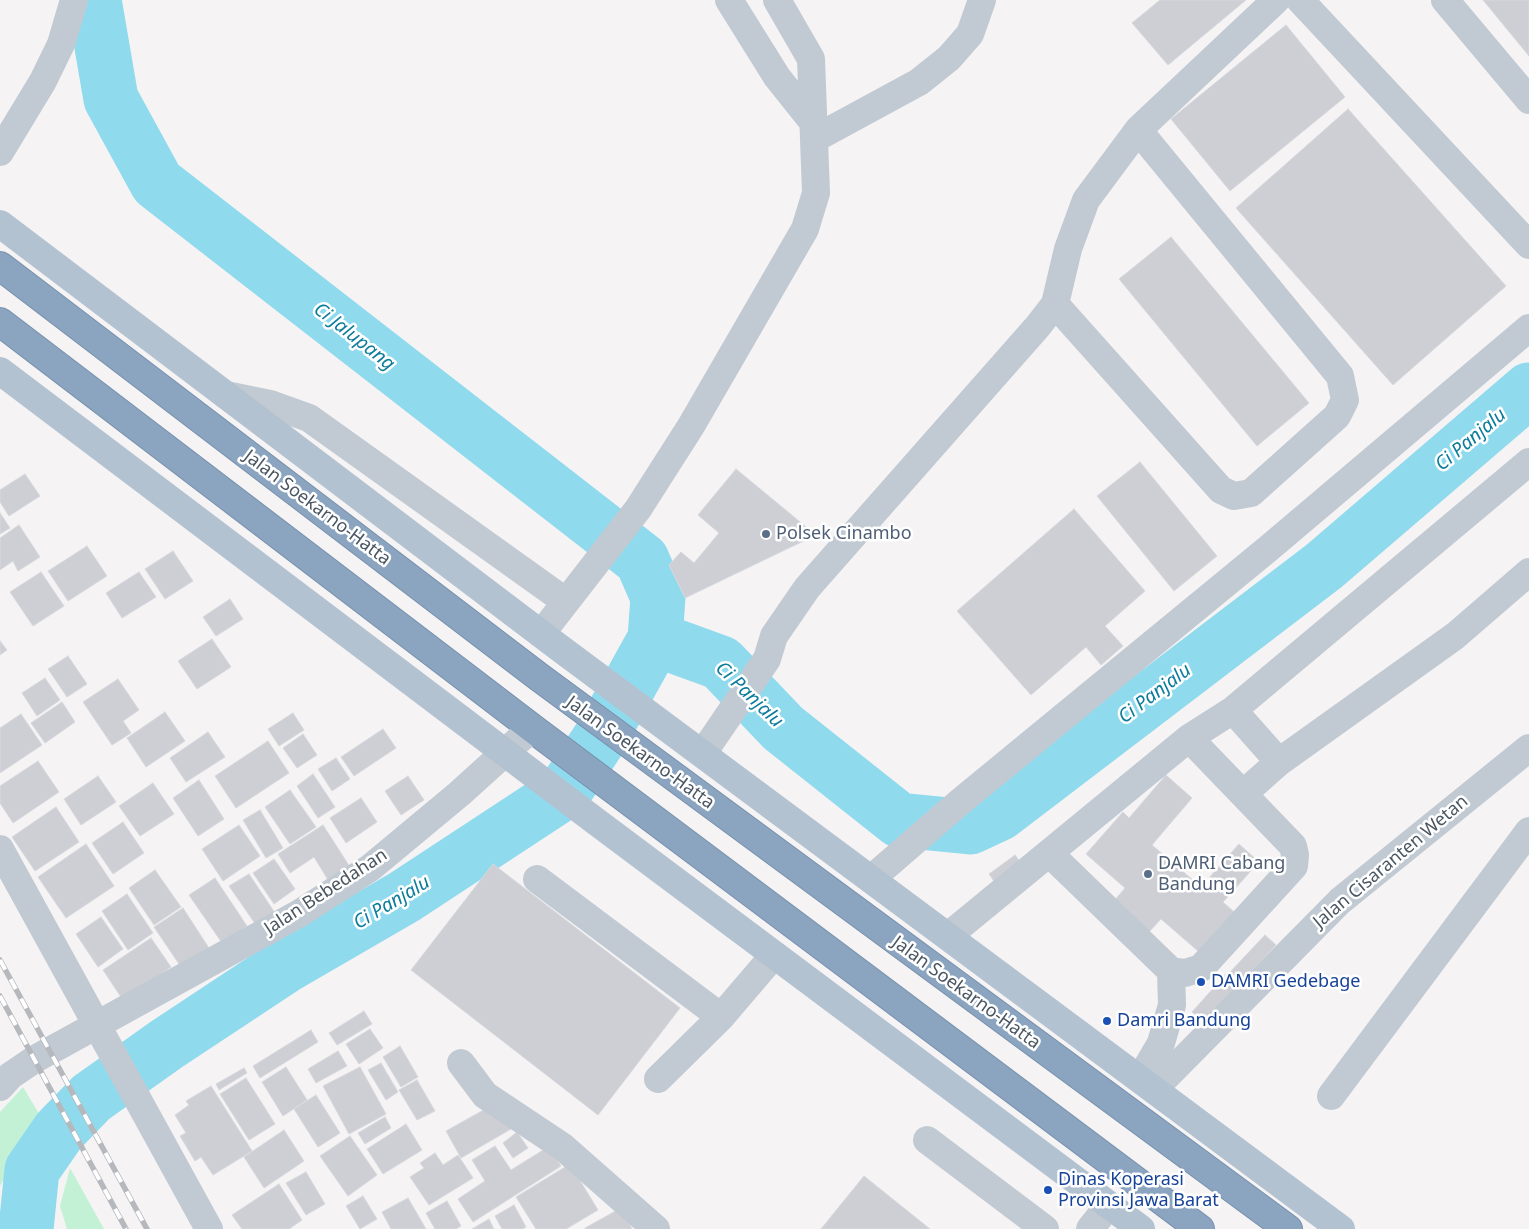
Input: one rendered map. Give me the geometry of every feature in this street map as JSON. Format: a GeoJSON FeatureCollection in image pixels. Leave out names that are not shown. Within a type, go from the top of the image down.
{"type":"FeatureCollection","features":[{"type":"Feature","properties":{"kind":"highway","name":"Jalan Soekarno-Hatta"},"geometry":{"type":"LineString","coordinates":[[0,266],[539,677],[1288,1229]]}},
{"type":"Feature","properties":{"kind":"highway"},"geometry":{"type":"LineString","coordinates":[[0,322],[534,730],[1200,1229]]}},
{"type":"Feature","properties":{"kind":"main road","name":"Jalan Soekarno-Hatta"},"geometry":{"type":"LineString","coordinates":[[0,224],[551,641],[1341,1229]]}},
{"type":"Feature","properties":{"kind":"main road"},"geometry":{"type":"LineString","coordinates":[[0,371],[510,757],[1141,1229]]}},
{"type":"Feature","properties":{"kind":"street"},"geometry":{"type":"LineString","coordinates":[[0,152],[38,89],[61,44],[74,0]]}},
{"type":"Feature","properties":{"kind":"street"},"geometry":{"type":"LineString","coordinates":[[729,0],[813,131]]}},
{"type":"Feature","properties":{"kind":"street"},"geometry":{"type":"LineString","coordinates":[[551,641],[572,591],[638,509],[691,426],[805,229],[816,192],[811,59],[777,0]]}},
{"type":"Feature","properties":{"kind":"street"},"geometry":{"type":"LineString","coordinates":[[813,131],[919,82],[949,58],[970,34],[982,0]]}},
{"type":"Feature","properties":{"kind":"street"},"geometry":{"type":"LineString","coordinates":[[703,753],[767,659],[774,636],[807,588],[1038,326],[1054,304],[1068,249],[1086,200],[1138,130],[1276,0]]}},
{"type":"Feature","properties":{"kind":"street"},"geometry":{"type":"LineString","coordinates":[[1300,0],[1529,245]]}},
{"type":"Feature","properties":{"kind":"street"},"geometry":{"type":"LineString","coordinates":[[1445,0],[1529,100]]}},
{"type":"Feature","properties":{"kind":"street"},"geometry":{"type":"LineString","coordinates":[[777,76],[811,59]]}},
{"type":"Feature","properties":{"kind":"street"},"geometry":{"type":"LineString","coordinates":[[1054,304],[1221,490],[1234,496],[1251,493],[1337,416],[1345,400],[1340,376],[1138,130]]}},
{"type":"Feature","properties":{"kind":"street"},"geometry":{"type":"LineString","coordinates":[[871,879],[943,816],[1269,548],[1529,328]]}},
{"type":"Feature","properties":{"kind":"street"},"geometry":{"type":"LineString","coordinates":[[226,395],[270,404],[309,418],[572,591]]}},
{"type":"Feature","properties":{"kind":"street"},"geometry":{"type":"LineString","coordinates":[[948,936],[1189,738],[1233,710],[1529,462]]}},
{"type":"Feature","properties":{"kind":"street"},"geometry":{"type":"LineString","coordinates":[[1243,794],[1280,762],[1455,636],[1529,572]]}},
{"type":"Feature","properties":{"kind":"street"},"geometry":{"type":"LineString","coordinates":[[1233,710],[1280,762]]}},
{"type":"Feature","properties":{"kind":"street","name":"Jalan Bebedahan"},"geometry":{"type":"LineString","coordinates":[[0,1087],[10,1076],[35,1059],[104,1037],[370,868],[459,794],[510,757],[534,730]]}},
{"type":"Feature","properties":{"kind":"street"},"geometry":{"type":"LineString","coordinates":[[1050,854],[1171,971],[1185,974],[1200,968],[1294,866],[1295,855],[1293,846],[1189,738]]}},
{"type":"Feature","properties":{"kind":"street","name":"Jalan Cisaranten Wetan"},"geometry":{"type":"LineString","coordinates":[[1147,1084],[1340,901],[1529,748]]}},
{"type":"Feature","properties":{"kind":"street"},"geometry":{"type":"LineString","coordinates":[[1331,1096],[1529,831]]}},
{"type":"Feature","properties":{"kind":"street"},"geometry":{"type":"LineString","coordinates":[[0,849],[209,1229]]}},
{"type":"Feature","properties":{"kind":"street"},"geometry":{"type":"LineString","coordinates":[[537,879],[721,1017]]}},
{"type":"Feature","properties":{"kind":"street"},"geometry":{"type":"LineString","coordinates":[[658,1079],[721,1017],[774,955]]}},
{"type":"Feature","properties":{"kind":"street"},"geometry":{"type":"LineString","coordinates":[[1147,1084],[1172,1005],[1171,971]]}},
{"type":"Feature","properties":{"kind":"street"},"geometry":{"type":"LineString","coordinates":[[461,1064],[485,1094],[563,1148],[656,1229]]}},
{"type":"Feature","properties":{"kind":"street"},"geometry":{"type":"LineString","coordinates":[[926,1140],[1045,1229]]}},
{"type":"Feature","properties":{"kind":"street"},"geometry":{"type":"LineString","coordinates":[[1090,1229],[1109,1205]]}},
{"type":"Feature","properties":{"kind":"green space"},"geometry":{"type":"Polygon","coordinates":[[[23,1087],[47,1127],[16,1158],[0,1186],[0,1112],[23,1087]]]}},
{"type":"Feature","properties":{"kind":"green space"},"geometry":{"type":"Polygon","coordinates":[[[70,1168],[104,1229],[67,1229],[60,1206],[70,1168]]]}},
{"type":"Feature","properties":{"kind":"building"},"geometry":{"type":"Polygon","coordinates":[[[1160,0],[1246,0],[1168,65],[1132,23],[1160,0]]]}},
{"type":"Feature","properties":{"kind":"building"},"geometry":{"type":"Polygon","coordinates":[[[1483,0],[1529,0],[1529,56],[1483,0]]]}},
{"type":"Feature","properties":{"kind":"building"},"geometry":{"type":"Polygon","coordinates":[[[1286,25],[1345,97],[1230,191],[1171,119],[1286,25]]]}},
{"type":"Feature","properties":{"kind":"building"},"geometry":{"type":"Polygon","coordinates":[[[1348,109],[1506,286],[1393,385],[1236,208],[1348,109]]]}},
{"type":"Feature","properties":{"kind":"building"},"geometry":{"type":"Polygon","coordinates":[[[1171,237],[1309,403],[1257,446],[1119,279],[1171,237]]]}},
{"type":"Feature","properties":{"kind":"building"},"geometry":{"type":"Polygon","coordinates":[[[1140,462],[1217,556],[1174,591],[1097,496],[1140,462]]]}},
{"type":"Feature","properties":{"kind":"building","name":"Polsek Cinambo"},"geometry":{"type":"Polygon","coordinates":[[[736,469],[816,535],[685,598],[669,565],[681,552],[694,563],[719,533],[698,515],[736,469]]]}},
{"type":"Feature","properties":{"kind":"building"},"geometry":{"type":"Polygon","coordinates":[[[25,474],[40,496],[9,516],[0,502],[0,490],[25,474]]]}},
{"type":"Feature","properties":{"kind":"building"},"geometry":{"type":"Polygon","coordinates":[[[1074,509],[1145,591],[1105,626],[1123,646],[1101,665],[1086,647],[1031,695],[957,611],[1074,509]]]}},
{"type":"Feature","properties":{"kind":"building"},"geometry":{"type":"Polygon","coordinates":[[[0,513],[10,528],[0,534],[0,513]]]}},
{"type":"Feature","properties":{"kind":"building"},"geometry":{"type":"Polygon","coordinates":[[[19,525],[40,557],[18,571],[13,561],[0,570],[0,538],[19,525]]]}},
{"type":"Feature","properties":{"kind":"building"},"geometry":{"type":"Polygon","coordinates":[[[87,546],[107,576],[68,601],[48,571],[87,546]]]}},
{"type":"Feature","properties":{"kind":"building"},"geometry":{"type":"Polygon","coordinates":[[[173,551],[193,581],[165,599],[145,569],[173,551]]]}},
{"type":"Feature","properties":{"kind":"building"},"geometry":{"type":"Polygon","coordinates":[[[41,572],[64,606],[33,626],[10,592],[41,572]]]}},
{"type":"Feature","properties":{"kind":"building"},"geometry":{"type":"Polygon","coordinates":[[[139,572],[156,597],[122,618],[106,593],[139,572]]]}},
{"type":"Feature","properties":{"kind":"building"},"geometry":{"type":"Polygon","coordinates":[[[230,599],[243,619],[216,636],[203,617],[230,599]]]}},
{"type":"Feature","properties":{"kind":"building"},"geometry":{"type":"Polygon","coordinates":[[[212,639],[231,667],[197,689],[178,661],[212,639]]]}},
{"type":"Feature","properties":{"kind":"building"},"geometry":{"type":"Polygon","coordinates":[[[0,641],[7,650],[0,655],[0,641]]]}},
{"type":"Feature","properties":{"kind":"building"},"geometry":{"type":"Polygon","coordinates":[[[68,656],[87,684],[67,697],[48,669],[68,656]]]}},
{"type":"Feature","properties":{"kind":"building"},"geometry":{"type":"Polygon","coordinates":[[[45,678],[60,700],[37,716],[22,693],[45,678]]]}},
{"type":"Feature","properties":{"kind":"building"},"geometry":{"type":"Polygon","coordinates":[[[118,679],[139,710],[123,721],[131,733],[112,745],[83,702],[118,679]]]}},
{"type":"Feature","properties":{"kind":"building"},"geometry":{"type":"Polygon","coordinates":[[[62,702],[75,722],[45,743],[31,723],[62,702]]]}},
{"type":"Feature","properties":{"kind":"building"},"geometry":{"type":"Polygon","coordinates":[[[165,712],[185,741],[146,767],[127,738],[165,712]]]}},
{"type":"Feature","properties":{"kind":"building"},"geometry":{"type":"Polygon","coordinates":[[[293,713],[304,730],[279,746],[268,729],[293,713]]]}},
{"type":"Feature","properties":{"kind":"building"},"geometry":{"type":"Polygon","coordinates":[[[21,714],[42,745],[0,773],[0,728],[21,714]]]}},
{"type":"Feature","properties":{"kind":"building"},"geometry":{"type":"Polygon","coordinates":[[[383,729],[396,748],[354,776],[341,757],[383,729]]]}},
{"type":"Feature","properties":{"kind":"building"},"geometry":{"type":"Polygon","coordinates":[[[208,732],[225,757],[186,782],[170,758],[208,732]]]}},
{"type":"Feature","properties":{"kind":"building"},"geometry":{"type":"Polygon","coordinates":[[[303,734],[317,755],[297,768],[283,748],[303,734]]]}},
{"type":"Feature","properties":{"kind":"building"},"geometry":{"type":"Polygon","coordinates":[[[268,741],[289,773],[236,808],[215,776],[268,741]]]}},
{"type":"Feature","properties":{"kind":"building"},"geometry":{"type":"Polygon","coordinates":[[[336,758],[350,779],[332,791],[318,769],[336,758]]]}},
{"type":"Feature","properties":{"kind":"building"},"geometry":{"type":"Polygon","coordinates":[[[38,761],[59,792],[13,823],[0,803],[0,786],[38,761]]]}},
{"type":"Feature","properties":{"kind":"building"},"geometry":{"type":"Polygon","coordinates":[[[313,774],[335,807],[318,818],[297,786],[313,774]]]}},
{"type":"Feature","properties":{"kind":"building","name":"DAMRI Cabang Bandung"},"geometry":{"type":"Polygon","coordinates":[[[1166,775],[1192,798],[1152,845],[1201,887],[1239,844],[1259,862],[1223,902],[1234,912],[1199,952],[1161,919],[1149,932],[1114,901],[1125,888],[1086,854],[1123,812],[1129,818],[1166,775]]]}},
{"type":"Feature","properties":{"kind":"building"},"geometry":{"type":"Polygon","coordinates":[[[98,776],[116,802],[81,825],[64,799],[98,776]]]}},
{"type":"Feature","properties":{"kind":"building"},"geometry":{"type":"Polygon","coordinates":[[[408,776],[424,800],[401,815],[385,791],[408,776]]]}},
{"type":"Feature","properties":{"kind":"building"},"geometry":{"type":"Polygon","coordinates":[[[199,780],[224,819],[198,836],[173,798],[199,780]]]}},
{"type":"Feature","properties":{"kind":"building"},"geometry":{"type":"Polygon","coordinates":[[[153,783],[174,814],[140,836],[119,806],[153,783]]]}},
{"type":"Feature","properties":{"kind":"building"},"geometry":{"type":"Polygon","coordinates":[[[290,790],[316,827],[290,844],[265,807],[290,790]]]}},
{"type":"Feature","properties":{"kind":"building"},"geometry":{"type":"Polygon","coordinates":[[[361,798],[377,822],[346,843],[330,818],[361,798]]]}},
{"type":"Feature","properties":{"kind":"building"},"geometry":{"type":"Polygon","coordinates":[[[56,807],[79,842],[35,871],[12,837],[56,807]]]}},
{"type":"Feature","properties":{"kind":"building"},"geometry":{"type":"Polygon","coordinates":[[[260,810],[283,848],[266,858],[243,820],[260,810]]]}},
{"type":"Feature","properties":{"kind":"building"},"geometry":{"type":"Polygon","coordinates":[[[123,822],[144,853],[113,874],[92,843],[123,822]]]}},
{"type":"Feature","properties":{"kind":"building"},"geometry":{"type":"Polygon","coordinates":[[[239,825],[260,856],[223,881],[202,849],[239,825]]]}},
{"type":"Feature","properties":{"kind":"building"},"geometry":{"type":"Polygon","coordinates":[[[323,825],[350,867],[328,880],[314,857],[290,873],[278,854],[323,825]]]}},
{"type":"Feature","properties":{"kind":"building"},"geometry":{"type":"Polygon","coordinates":[[[86,844],[114,886],[66,918],[38,877],[86,844]]]}},
{"type":"Feature","properties":{"kind":"building"},"geometry":{"type":"Polygon","coordinates":[[[1015,855],[1024,867],[998,887],[989,874],[1015,855]]]}},
{"type":"Feature","properties":{"kind":"building"},"geometry":{"type":"Polygon","coordinates":[[[274,859],[295,889],[274,904],[253,873],[274,859]]]}},
{"type":"Feature","properties":{"kind":"building"},"geometry":{"type":"Polygon","coordinates":[[[493,864],[680,1008],[598,1115],[411,970],[493,864]]]}},
{"type":"Feature","properties":{"kind":"building"},"geometry":{"type":"Polygon","coordinates":[[[155,870],[181,907],[154,925],[129,888],[155,870]]]}},
{"type":"Feature","properties":{"kind":"building"},"geometry":{"type":"Polygon","coordinates":[[[249,874],[275,913],[256,925],[229,886],[249,874]]]}},
{"type":"Feature","properties":{"kind":"building"},"geometry":{"type":"Polygon","coordinates":[[[215,878],[247,926],[222,943],[189,895],[215,878]]]}},
{"type":"Feature","properties":{"kind":"building"},"geometry":{"type":"Polygon","coordinates":[[[127,894],[153,933],[128,950],[102,911],[127,894]]]}},
{"type":"Feature","properties":{"kind":"building"},"geometry":{"type":"Polygon","coordinates":[[[183,908],[209,948],[181,967],[154,927],[183,908]]]}},
{"type":"Feature","properties":{"kind":"building"},"geometry":{"type":"Polygon","coordinates":[[[101,917],[123,949],[98,967],[76,934],[101,917]]]}},
{"type":"Feature","properties":{"kind":"building"},"geometry":{"type":"Polygon","coordinates":[[[1265,935],[1276,945],[1241,982],[1230,972],[1265,935]]]}},
{"type":"Feature","properties":{"kind":"building"},"geometry":{"type":"Polygon","coordinates":[[[151,938],[171,967],[123,1000],[103,970],[151,938]]]}},
{"type":"Feature","properties":{"kind":"building"},"geometry":{"type":"Polygon","coordinates":[[[1225,975],[1237,986],[1204,1023],[1192,1012],[1225,975]]]}},
{"type":"Feature","properties":{"kind":"building"},"geometry":{"type":"Polygon","coordinates":[[[364,1011],[372,1024],[337,1045],[329,1033],[364,1011]]]}},
{"type":"Feature","properties":{"kind":"building"},"geometry":{"type":"Polygon","coordinates":[[[370,1029],[383,1048],[359,1064],[346,1044],[370,1029]]]}},
{"type":"Feature","properties":{"kind":"building"},"geometry":{"type":"Polygon","coordinates":[[[311,1030],[318,1042],[260,1078],[253,1066],[311,1030]]]}},
{"type":"Feature","properties":{"kind":"building"},"geometry":{"type":"Polygon","coordinates":[[[400,1046],[418,1077],[401,1087],[383,1057],[400,1046]]]}},
{"type":"Feature","properties":{"kind":"building"},"geometry":{"type":"Polygon","coordinates":[[[338,1051],[347,1066],[316,1083],[308,1069],[338,1051]]]}},
{"type":"Feature","properties":{"kind":"building"},"geometry":{"type":"Polygon","coordinates":[[[381,1063],[398,1092],[386,1100],[368,1070],[381,1063]]]}},
{"type":"Feature","properties":{"kind":"building"},"geometry":{"type":"Polygon","coordinates":[[[286,1067],[307,1100],[283,1116],[262,1082],[286,1067]]]}},
{"type":"Feature","properties":{"kind":"building"},"geometry":{"type":"Polygon","coordinates":[[[360,1067],[386,1114],[349,1134],[323,1086],[360,1067]]]}},
{"type":"Feature","properties":{"kind":"building"},"geometry":{"type":"Polygon","coordinates":[[[244,1068],[247,1073],[219,1090],[216,1084],[244,1068]]]}},
{"type":"Feature","properties":{"kind":"building"},"geometry":{"type":"Polygon","coordinates":[[[246,1078],[275,1124],[249,1140],[220,1094],[246,1078]]]}},
{"type":"Feature","properties":{"kind":"building"},"geometry":{"type":"Polygon","coordinates":[[[417,1080],[435,1111],[417,1120],[399,1090],[417,1080]]]}},
{"type":"Feature","properties":{"kind":"building"},"geometry":{"type":"Polygon","coordinates":[[[211,1086],[252,1151],[213,1175],[201,1157],[195,1161],[180,1136],[186,1133],[175,1115],[189,1105],[186,1101],[211,1086]]]}},
{"type":"Feature","properties":{"kind":"building"},"geometry":{"type":"Polygon","coordinates":[[[316,1095],[340,1133],[318,1147],[294,1109],[316,1095]]]}},
{"type":"Feature","properties":{"kind":"building"},"geometry":{"type":"Polygon","coordinates":[[[496,1103],[511,1129],[461,1158],[446,1131],[496,1103]]]}},
{"type":"Feature","properties":{"kind":"building"},"geometry":{"type":"Polygon","coordinates":[[[385,1117],[391,1128],[365,1144],[358,1133],[385,1117]]]}},
{"type":"Feature","properties":{"kind":"building"},"geometry":{"type":"Polygon","coordinates":[[[406,1124],[422,1150],[383,1174],[367,1149],[406,1124]]]}},
{"type":"Feature","properties":{"kind":"building"},"geometry":{"type":"Polygon","coordinates":[[[284,1130],[304,1161],[264,1188],[244,1157],[284,1130]]]}},
{"type":"Feature","properties":{"kind":"building"},"geometry":{"type":"Polygon","coordinates":[[[517,1132],[528,1148],[513,1158],[503,1143],[517,1132]]]}},
{"type":"Feature","properties":{"kind":"building"},"geometry":{"type":"Polygon","coordinates":[[[350,1136],[377,1175],[348,1196],[320,1156],[350,1136]]]}},
{"type":"Feature","properties":{"kind":"building"},"geometry":{"type":"Polygon","coordinates":[[[495,1146],[511,1170],[548,1147],[561,1166],[473,1222],[458,1199],[485,1181],[472,1160],[495,1146]]]}},
{"type":"Feature","properties":{"kind":"building"},"geometry":{"type":"Polygon","coordinates":[[[435,1153],[443,1165],[458,1155],[473,1178],[429,1205],[410,1177],[424,1168],[420,1163],[435,1153]]]}},
{"type":"Feature","properties":{"kind":"building"},"geometry":{"type":"Polygon","coordinates":[[[570,1164],[598,1210],[566,1229],[536,1229],[516,1197],[570,1164]]]}},
{"type":"Feature","properties":{"kind":"building"},"geometry":{"type":"Polygon","coordinates":[[[306,1172],[325,1204],[306,1215],[286,1183],[306,1172]]]}},
{"type":"Feature","properties":{"kind":"building"},"geometry":{"type":"Polygon","coordinates":[[[864,1176],[930,1229],[821,1229],[864,1176]]]}},
{"type":"Feature","properties":{"kind":"building"},"geometry":{"type":"Polygon","coordinates":[[[279,1184],[302,1220],[289,1229],[242,1229],[232,1215],[279,1184]]]}},
{"type":"Feature","properties":{"kind":"building"},"geometry":{"type":"Polygon","coordinates":[[[363,1196],[377,1219],[360,1229],[346,1206],[363,1196]]]}},
{"type":"Feature","properties":{"kind":"building"},"geometry":{"type":"Polygon","coordinates":[[[408,1198],[426,1229],[391,1229],[382,1212],[408,1198]]]}},
{"type":"Feature","properties":{"kind":"building"},"geometry":{"type":"Polygon","coordinates":[[[447,1201],[461,1226],[456,1229],[435,1229],[426,1213],[447,1201]]]}},
{"type":"Feature","properties":{"kind":"building"},"geometry":{"type":"Polygon","coordinates":[[[514,1205],[526,1227],[522,1229],[502,1229],[495,1216],[514,1205]]]}},
{"type":"Feature","properties":{"kind":"building"},"geometry":{"type":"Polygon","coordinates":[[[621,1208],[632,1229],[585,1229],[585,1228],[621,1208]]]}},
{"type":"Feature","properties":{"kind":"building"},"geometry":{"type":"Polygon","coordinates":[[[489,1219],[494,1229],[472,1229],[489,1219]]]}},
{"type":"Feature","properties":{"kind":"waterway","name":"Ci Jalupang"},"geometry":{"type":"LineString","coordinates":[[26,1229],[32,1170],[59,1131],[91,1098],[167,1044],[285,966],[404,897],[564,792],[600,738],[655,639],[658,597],[642,560],[157,183],[111,99],[94,0]]}},
{"type":"Feature","properties":{"kind":"waterway","name":"Ci Panjalu"},"geometry":{"type":"LineString","coordinates":[[655,639],[721,663],[783,728],[899,820],[970,827],[1000,813],[1324,566],[1529,390]]}},
{"type":"Feature","properties":{"kind":"railway"},"geometry":{"type":"LineString","coordinates":[[0,960],[147,1229]]}},
{"type":"Feature","properties":{"kind":"railway"},"geometry":{"type":"LineString","coordinates":[[0,996],[126,1229]]}},
{"type":"Feature","properties":{"kind":"place","name":"Polsek Cinambo"},"geometry":{"type":"Point","coordinates":[766,534]}},
{"type":"Feature","properties":{"kind":"place","name":"DAMRI Cabang Bandung"},"geometry":{"type":"Point","coordinates":[1148,874]}},
{"type":"Feature","properties":{"kind":"place","name":"DAMRI Gedebage"},"geometry":{"type":"Point","coordinates":[1201,982]}},
{"type":"Feature","properties":{"kind":"place","name":"Damri Bandung"},"geometry":{"type":"Point","coordinates":[1107,1021]}},
{"type":"Feature","properties":{"kind":"place","name":"Dinas Koperasi Provinsi Jawa Barat"},"geometry":{"type":"Point","coordinates":[1048,1190]}}]}
